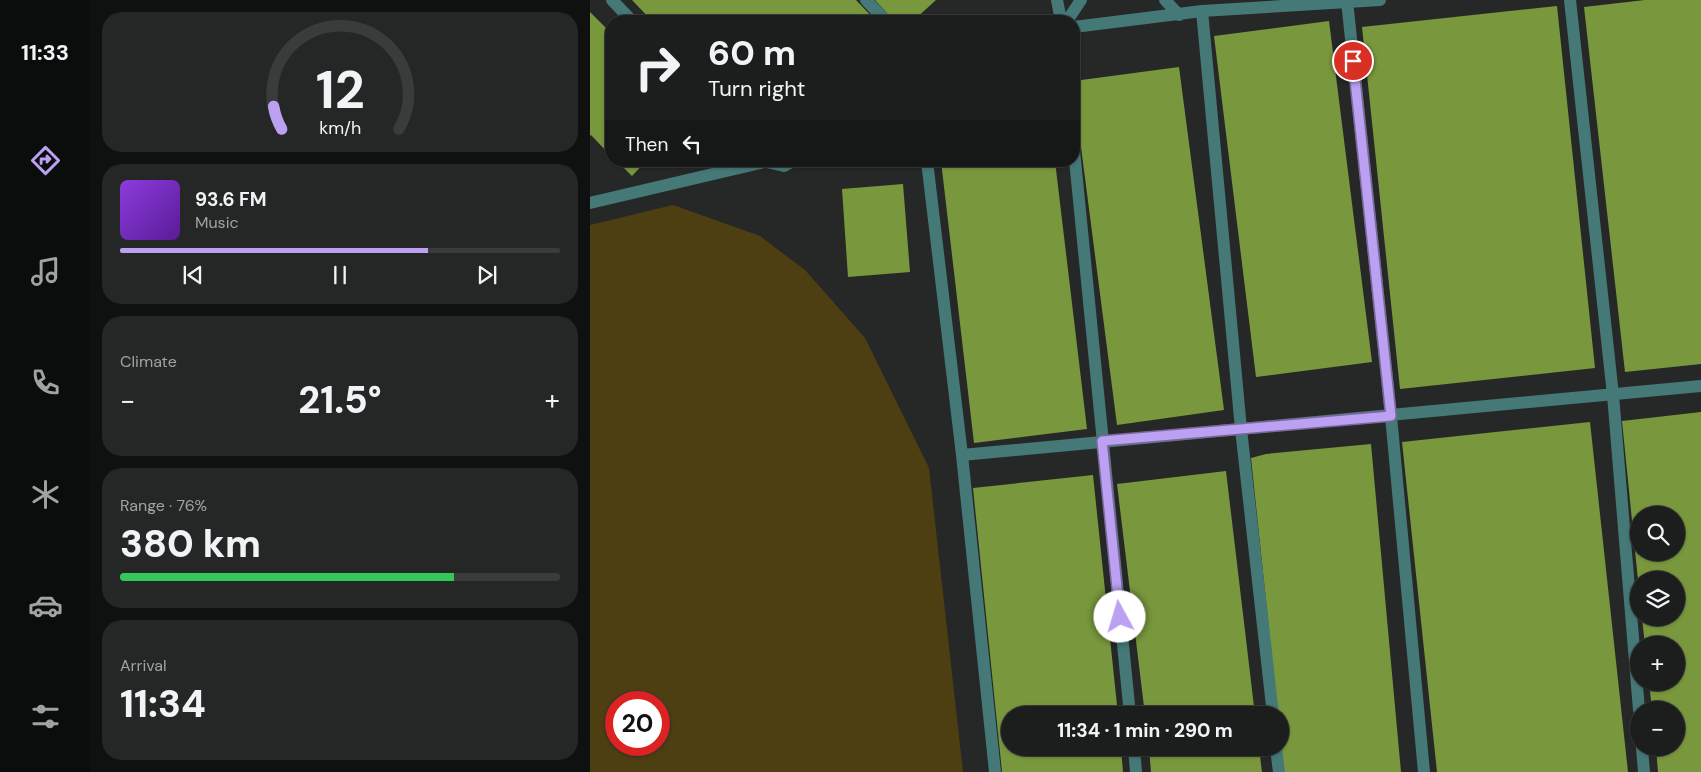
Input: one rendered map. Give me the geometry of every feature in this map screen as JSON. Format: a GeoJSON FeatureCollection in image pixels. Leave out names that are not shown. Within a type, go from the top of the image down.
{"type":"FeatureCollection","features":[{"type":"Feature","properties":{"kind":"lane"},"geometry":{"type":"LineString","coordinates":[[612,0],[626,15]]}},
{"type":"Feature","properties":{"kind":"lane"},"geometry":{"type":"LineString","coordinates":[[866,0],[880,15]]}},
{"type":"Feature","properties":{"kind":"lane"},"geometry":{"type":"LineString","coordinates":[[1057,0],[1060,15]]}},
{"type":"Feature","properties":{"kind":"lane"},"geometry":{"type":"LineString","coordinates":[[1071,15],[1081,0]]}},
{"type":"Feature","properties":{"kind":"lane"},"geometry":{"type":"LineString","coordinates":[[1165,0],[1179,15]]}},
{"type":"Feature","properties":{"kind":"lane"},"geometry":{"type":"LineString","coordinates":[[1080,26],[1202,11],[1380,0]]}},
{"type":"Feature","properties":{"kind":"lane"},"geometry":{"type":"LineString","coordinates":[[1570,0],[1613,395],[1638,701]]}},
{"type":"Feature","properties":{"kind":"lane"},"geometry":{"type":"LineString","coordinates":[[1347,2],[1391,416],[1424,772]]}},
{"type":"Feature","properties":{"kind":"lane"},"geometry":{"type":"LineString","coordinates":[[1202,11],[1241,429],[1272,706]]}},
{"type":"Feature","properties":{"kind":"lane"},"geometry":{"type":"LineString","coordinates":[[590,203],[743,167]]}},
{"type":"Feature","properties":{"kind":"lane"},"geometry":{"type":"LineString","coordinates":[[928,167],[962,454],[995,772]]}},
{"type":"Feature","properties":{"kind":"lane"},"geometry":{"type":"LineString","coordinates":[[1076,167],[1129,706]]}},
{"type":"Feature","properties":{"kind":"lane"},"geometry":{"type":"LineString","coordinates":[[962,454],[1701,386]]}},
{"type":"Feature","properties":{"kind":"lane"},"geometry":{"type":"LineString","coordinates":[[1135,756],[1136,772]]}},
{"type":"Feature","properties":{"kind":"lane"},"geometry":{"type":"LineString","coordinates":[[1277,756],[1279,772]]}},
{"type":"Feature","properties":{"kind":"lane"},"geometry":{"type":"LineString","coordinates":[[1643,756],[1644,772]]}},
{"type":"Feature","properties":{"kind":"shaded area"},"geometry":{"type":"Polygon","coordinates":[[[673,205],[760,236],[805,270],[865,338],[929,468],[963,772],[590,772],[590,225],[673,205]]]}},
{"type":"Feature","properties":{"kind":"building"},"geometry":{"type":"Polygon","coordinates":[[[632,0],[856,0],[870,15],[646,15],[632,0]]]}},
{"type":"Feature","properties":{"kind":"building"},"geometry":{"type":"Polygon","coordinates":[[[875,0],[936,0],[920,15],[889,15],[875,0]]]}},
{"type":"Feature","properties":{"kind":"building"},"geometry":{"type":"Polygon","coordinates":[[[1645,0],[1701,0],[1701,364],[1625,372],[1584,7],[1645,0]]]}},
{"type":"Feature","properties":{"kind":"building"},"geometry":{"type":"Polygon","coordinates":[[[1557,6],[1595,368],[1400,389],[1362,27],[1557,6]]]}},
{"type":"Feature","properties":{"kind":"building"},"geometry":{"type":"Polygon","coordinates":[[[590,12],[605,27],[605,150],[590,136],[590,12]]]}},
{"type":"Feature","properties":{"kind":"building"},"geometry":{"type":"Polygon","coordinates":[[[1329,21],[1372,362],[1256,377],[1214,36],[1329,21]]]}},
{"type":"Feature","properties":{"kind":"building"},"geometry":{"type":"Polygon","coordinates":[[[1179,67],[1224,410],[1117,425],[1080,139],[1080,80],[1179,67]]]}},
{"type":"Feature","properties":{"kind":"building"},"geometry":{"type":"Polygon","coordinates":[[[623,167],[640,167],[632,176],[623,167]]]}},
{"type":"Feature","properties":{"kind":"building"},"geometry":{"type":"Polygon","coordinates":[[[942,167],[1056,167],[1087,429],[974,443],[942,167]]]}},
{"type":"Feature","properties":{"kind":"building"},"geometry":{"type":"Polygon","coordinates":[[[903,184],[910,272],[848,277],[842,189],[903,184]]]}},
{"type":"Feature","properties":{"kind":"building"},"geometry":{"type":"Polygon","coordinates":[[[1701,412],[1701,772],[1658,772],[1657,756],[1685,756],[1685,701],[1651,701],[1650,691],[1685,691],[1685,636],[1644,636],[1643,626],[1685,626],[1685,571],[1637,571],[1636,561],[1685,561],[1685,506],[1631,506],[1622,421],[1701,412]]]}},
{"type":"Feature","properties":{"kind":"building"},"geometry":{"type":"Polygon","coordinates":[[[1590,422],[1628,772],[1437,772],[1402,442],[1590,422]]]}},
{"type":"Feature","properties":{"kind":"building"},"geometry":{"type":"Polygon","coordinates":[[[1371,444],[1401,772],[1283,772],[1282,756],[1289,756],[1289,706],[1277,706],[1251,458],[1266,454],[1371,444]]]}},
{"type":"Feature","properties":{"kind":"building"},"geometry":{"type":"Polygon","coordinates":[[[1226,471],[1254,706],[1144,706],[1117,484],[1226,471]]]}},
{"type":"Feature","properties":{"kind":"building"},"geometry":{"type":"Polygon","coordinates":[[[1093,475],[1117,706],[1001,706],[1001,756],[1122,756],[1123,772],[1002,772],[973,488],[1093,475]]]}},
{"type":"Feature","properties":{"kind":"building"},"geometry":{"type":"Polygon","coordinates":[[[1150,756],[1260,756],[1262,772],[1151,772],[1150,756]]]}},
{"type":"Feature","properties":{"kind":"route"},"geometry":{"type":"LineString","coordinates":[[1120,617],[1102,441],[1391,416],[1353,61]]}}]}
